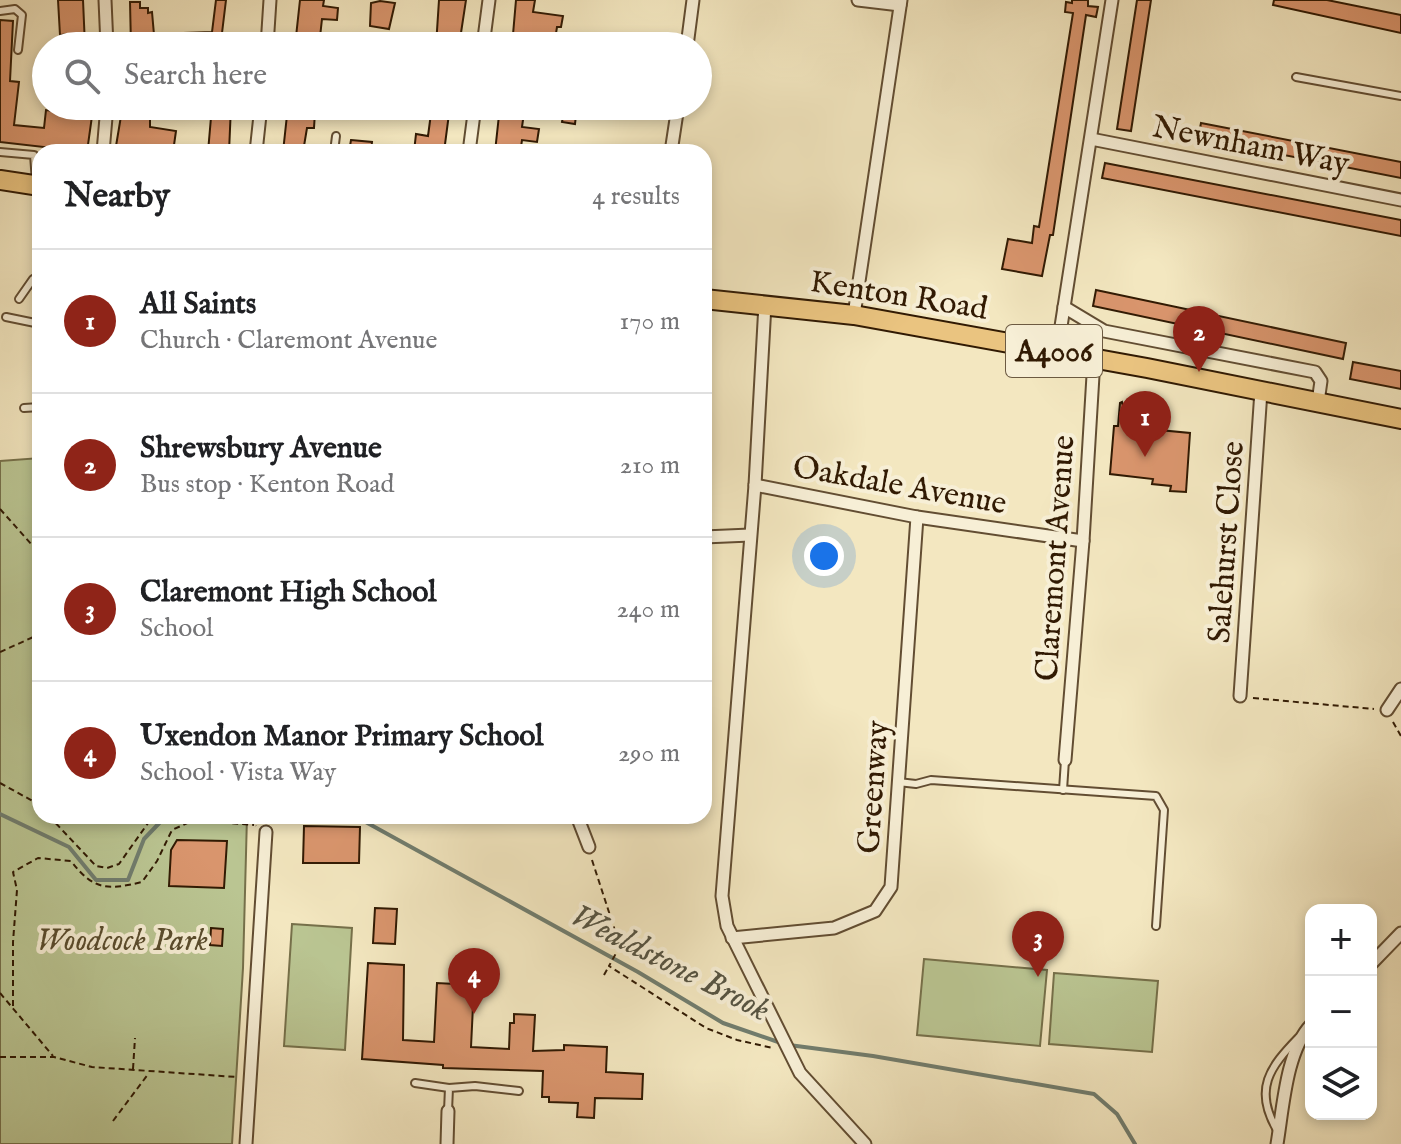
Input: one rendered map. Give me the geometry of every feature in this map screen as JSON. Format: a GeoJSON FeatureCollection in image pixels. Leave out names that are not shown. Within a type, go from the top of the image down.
{"type":"FeatureCollection","features":[{"type":"Feature","properties":{"kind":"main road"},"geometry":{"type":"LineString","coordinates":[[0,180],[32,185]]}},
{"type":"Feature","properties":{"kind":"main road","name":"Kenton Road"},"geometry":{"type":"LineString","coordinates":[[712,300],[854,315],[1401,419]]}},
{"type":"Feature","properties":{"kind":"street"},"geometry":{"type":"LineString","coordinates":[[105,0],[106,32]]}},
{"type":"Feature","properties":{"kind":"street"},"geometry":{"type":"LineString","coordinates":[[268,32],[270,0]]}},
{"type":"Feature","properties":{"kind":"street"},"geometry":{"type":"LineString","coordinates":[[485,32],[489,0]]}},
{"type":"Feature","properties":{"kind":"street"},"geometry":{"type":"LineString","coordinates":[[689,32],[693,0]]}},
{"type":"Feature","properties":{"kind":"street"},"geometry":{"type":"LineString","coordinates":[[854,315],[900,3],[858,0]]}},
{"type":"Feature","properties":{"kind":"street"},"geometry":{"type":"LineString","coordinates":[[1057,352],[1112,0]]}},
{"type":"Feature","properties":{"kind":"street"},"geometry":{"type":"LineString","coordinates":[[104,144],[106,120]]}},
{"type":"Feature","properties":{"kind":"street"},"geometry":{"type":"LineString","coordinates":[[257,144],[259,120]]}},
{"type":"Feature","properties":{"kind":"street"},"geometry":{"type":"LineString","coordinates":[[470,144],[473,120]]}},
{"type":"Feature","properties":{"kind":"street"},"geometry":{"type":"LineString","coordinates":[[672,144],[676,120]]}},
{"type":"Feature","properties":{"kind":"street","name":"Newnham Way"},"geometry":{"type":"LineString","coordinates":[[1091,139],[1401,200]]}},
{"type":"Feature","properties":{"kind":"street"},"geometry":{"type":"LineString","coordinates":[[765,304],[755,485],[722,896],[732,938],[788,1053],[800,1073],[865,1144]]}},
{"type":"Feature","properties":{"kind":"street"},"geometry":{"type":"LineString","coordinates":[[1064,307],[1104,331],[1315,372],[1321,381],[1318,402]]}},
{"type":"Feature","properties":{"kind":"street","name":"Claremont Avenue"},"geometry":{"type":"LineString","coordinates":[[1065,760],[1098,398],[1094,359]]}},
{"type":"Feature","properties":{"kind":"street","name":"Salehurst Close"},"geometry":{"type":"LineString","coordinates":[[1240,696],[1261,391]]}},
{"type":"Feature","properties":{"kind":"street","name":"Oakdale Avenue"},"geometry":{"type":"LineString","coordinates":[[755,485],[917,517],[1083,541]]}},
{"type":"Feature","properties":{"kind":"street","name":"Greenway"},"geometry":{"type":"LineString","coordinates":[[732,938],[834,928],[875,911],[891,887],[917,517]]}},
{"type":"Feature","properties":{"kind":"street"},"geometry":{"type":"LineString","coordinates":[[712,537],[750,535]]}},
{"type":"Feature","properties":{"kind":"street"},"geometry":{"type":"LineString","coordinates":[[1387,710],[1401,689]]}},
{"type":"Feature","properties":{"kind":"street"},"geometry":{"type":"LineString","coordinates":[[580,824],[589,847]]}},
{"type":"Feature","properties":{"kind":"street"},"geometry":{"type":"LineString","coordinates":[[246,1144],[266,832]]}},
{"type":"Feature","properties":{"kind":"street"},"geometry":{"type":"LineString","coordinates":[[1377,958],[1401,933]]}},
{"type":"Feature","properties":{"kind":"street"},"geometry":{"type":"LineString","coordinates":[[1278,1138],[1295,1050],[1305,1032]]}},
{"type":"Feature","properties":{"kind":"street"},"geometry":{"type":"LineString","coordinates":[[447,1144],[448,1111]]}},
{"type":"Feature","properties":{"kind":"lane"},"geometry":{"type":"LineString","coordinates":[[0,11],[15,9],[22,15],[18,50]]}},
{"type":"Feature","properties":{"kind":"lane"},"geometry":{"type":"LineString","coordinates":[[1296,77],[1401,96]]}},
{"type":"Feature","properties":{"kind":"lane"},"geometry":{"type":"LineString","coordinates":[[335,144],[336,136]]}},
{"type":"Feature","properties":{"kind":"lane"},"geometry":{"type":"LineString","coordinates":[[0,152],[32,155]]}},
{"type":"Feature","properties":{"kind":"lane"},"geometry":{"type":"LineString","coordinates":[[19,299],[32,280]]}},
{"type":"Feature","properties":{"kind":"lane"},"geometry":{"type":"LineString","coordinates":[[6,317],[32,322]]}},
{"type":"Feature","properties":{"kind":"lane"},"geometry":{"type":"LineString","coordinates":[[24,408],[32,408]]}},
{"type":"Feature","properties":{"kind":"lane"},"geometry":{"type":"LineString","coordinates":[[1063,790],[1065,760]]}},
{"type":"Feature","properties":{"kind":"lane"},"geometry":{"type":"LineString","coordinates":[[898,782],[916,784],[931,780],[1156,796],[1164,810],[1156,926]]}},
{"type":"Feature","properties":{"kind":"lane"},"geometry":{"type":"LineString","coordinates":[[1278,1138],[1267,1104],[1269,1077],[1275,1062],[1305,1031]]}},
{"type":"Feature","properties":{"kind":"lane"},"geometry":{"type":"LineString","coordinates":[[415,1083],[519,1091]]}},
{"type":"Feature","properties":{"kind":"lane"},"geometry":{"type":"LineString","coordinates":[[448,1111],[449,1088]]}},
{"type":"Feature","properties":{"kind":"path"},"geometry":{"type":"LineString","coordinates":[[0,509],[32,545]]}},
{"type":"Feature","properties":{"kind":"path"},"geometry":{"type":"LineString","coordinates":[[0,652],[32,638]]}},
{"type":"Feature","properties":{"kind":"path"},"geometry":{"type":"LineString","coordinates":[[1240,696],[1387,710],[1401,736]]}},
{"type":"Feature","properties":{"kind":"path"},"geometry":{"type":"LineString","coordinates":[[0,783],[32,801]]}},
{"type":"Feature","properties":{"kind":"path"},"geometry":{"type":"LineString","coordinates":[[57,824],[96,866],[107,868],[119,864],[147,824]]}},
{"type":"Feature","properties":{"kind":"path"},"geometry":{"type":"LineString","coordinates":[[13,1006],[17,890],[13,872],[38,858],[71,861],[85,880],[113,889],[142,882],[157,861],[172,830],[185,824]]}},
{"type":"Feature","properties":{"kind":"path"},"geometry":{"type":"LineString","coordinates":[[243,824],[255,825]]}},
{"type":"Feature","properties":{"kind":"path"},"geometry":{"type":"LineString","coordinates":[[589,847],[620,946],[604,975]]}},
{"type":"Feature","properties":{"kind":"path"},"geometry":{"type":"LineString","coordinates":[[610,964],[706,1028],[737,1040],[788,1053]]}},
{"type":"Feature","properties":{"kind":"path"},"geometry":{"type":"LineString","coordinates":[[0,993],[54,1057]]}},
{"type":"Feature","properties":{"kind":"path"},"geometry":{"type":"LineString","coordinates":[[133,1070],[135,1038]]}},
{"type":"Feature","properties":{"kind":"path"},"geometry":{"type":"LineString","coordinates":[[0,1057],[54,1057],[92,1067],[250,1078]]}},
{"type":"Feature","properties":{"kind":"path"},"geometry":{"type":"LineString","coordinates":[[113,1121],[150,1072]]}},
{"type":"Feature","properties":{"kind":"green space","name":"Woodcock Park"},"geometry":{"type":"Polygon","coordinates":[[[32,459],[32,824],[247,824],[243,968],[232,1144],[0,1144],[0,461],[32,459]]]}},
{"type":"Feature","properties":{"kind":"green space"},"geometry":{"type":"Polygon","coordinates":[[[292,924],[352,928],[345,1050],[284,1046],[292,924]]]}},
{"type":"Feature","properties":{"kind":"green space"},"geometry":{"type":"Polygon","coordinates":[[[924,959],[1047,970],[1040,1046],[917,1035],[924,959]]]}},
{"type":"Feature","properties":{"kind":"green space"},"geometry":{"type":"Polygon","coordinates":[[[1054,973],[1158,981],[1152,1052],[1049,1044],[1054,973]]]}},
{"type":"Feature","properties":{"kind":"building"},"geometry":{"type":"Polygon","coordinates":[[[58,0],[83,0],[84,32],[60,32],[58,0]]]}},
{"type":"Feature","properties":{"kind":"building"},"geometry":{"type":"Polygon","coordinates":[[[216,0],[226,0],[222,32],[212,32],[216,0]]]}},
{"type":"Feature","properties":{"kind":"building"},"geometry":{"type":"Polygon","coordinates":[[[300,0],[324,0],[323,6],[338,8],[337,20],[322,19],[321,32],[297,32],[300,0]]]}},
{"type":"Feature","properties":{"kind":"building"},"geometry":{"type":"Polygon","coordinates":[[[439,0],[466,0],[461,32],[437,32],[439,0]]]}},
{"type":"Feature","properties":{"kind":"building"},"geometry":{"type":"Polygon","coordinates":[[[516,0],[535,0],[533,12],[563,16],[561,27],[557,27],[556,32],[513,32],[516,0]]]}},
{"type":"Feature","properties":{"kind":"building"},"geometry":{"type":"Polygon","coordinates":[[[1072,0],[1088,0],[1088,6],[1098,7],[1096,17],[1086,15],[1053,235],[1050,235],[1042,276],[1002,269],[1008,239],[1032,243],[1034,226],[1039,227],[1073,13],[1065,12],[1066,2],[1072,3],[1072,0]]]}},
{"type":"Feature","properties":{"kind":"building"},"geometry":{"type":"Polygon","coordinates":[[[1137,0],[1151,0],[1131,131],[1117,129],[1137,0]]]}},
{"type":"Feature","properties":{"kind":"building"},"geometry":{"type":"Polygon","coordinates":[[[1274,0],[1327,0],[1401,15],[1401,33],[1273,5],[1274,0]]]}},
{"type":"Feature","properties":{"kind":"building"},"geometry":{"type":"Polygon","coordinates":[[[130,2],[140,2],[140,8],[148,8],[148,13],[152,12],[154,32],[131,32],[130,2]]]}},
{"type":"Feature","properties":{"kind":"building"},"geometry":{"type":"Polygon","coordinates":[[[371,3],[395,3],[389,29],[370,26],[371,3]]]}},
{"type":"Feature","properties":{"kind":"building"},"geometry":{"type":"Polygon","coordinates":[[[0,20],[13,21],[10,81],[19,82],[14,125],[44,128],[45,120],[91,120],[88,144],[32,146],[0,142],[0,20]]]}},
{"type":"Feature","properties":{"kind":"building"},"geometry":{"type":"Polygon","coordinates":[[[120,120],[150,120],[150,127],[176,131],[174,144],[116,144],[120,120]]]}},
{"type":"Feature","properties":{"kind":"building"},"geometry":{"type":"Polygon","coordinates":[[[211,120],[230,120],[229,144],[209,144],[211,120]]]}},
{"type":"Feature","properties":{"kind":"building"},"geometry":{"type":"Polygon","coordinates":[[[286,120],[314,120],[314,128],[307,128],[304,144],[284,144],[286,120]]]}},
{"type":"Feature","properties":{"kind":"building"},"geometry":{"type":"Polygon","coordinates":[[[430,120],[448,120],[445,144],[415,144],[416,134],[428,136],[430,120]]]}},
{"type":"Feature","properties":{"kind":"building"},"geometry":{"type":"Polygon","coordinates":[[[498,120],[523,120],[522,127],[539,129],[537,142],[522,140],[521,144],[496,144],[498,120]]]}},
{"type":"Feature","properties":{"kind":"building"},"geometry":{"type":"Polygon","coordinates":[[[1201,123],[1401,162],[1401,178],[1198,138],[1201,123]]]}},
{"type":"Feature","properties":{"kind":"building"},"geometry":{"type":"Polygon","coordinates":[[[351,140],[372,142],[372,144],[350,144],[351,140]]]}},
{"type":"Feature","properties":{"kind":"building"},"geometry":{"type":"Polygon","coordinates":[[[1105,163],[1401,220],[1401,236],[1102,178],[1105,163]]]}},
{"type":"Feature","properties":{"kind":"building"},"geometry":{"type":"Polygon","coordinates":[[[1096,290],[1346,343],[1343,359],[1093,306],[1096,290]]]}},
{"type":"Feature","properties":{"kind":"building"},"geometry":{"type":"Polygon","coordinates":[[[1353,362],[1401,371],[1401,389],[1350,379],[1353,362]]]}},
{"type":"Feature","properties":{"kind":"building"},"geometry":{"type":"Polygon","coordinates":[[[1122,402],[1128,427],[1190,433],[1186,492],[1170,491],[1171,486],[1152,484],[1153,479],[1110,474],[1114,426],[1118,426],[1122,402]]]}},
{"type":"Feature","properties":{"kind":"building"},"geometry":{"type":"Polygon","coordinates":[[[304,826],[360,827],[359,863],[303,863],[304,826]]]}},
{"type":"Feature","properties":{"kind":"building"},"geometry":{"type":"Polygon","coordinates":[[[177,840],[227,841],[224,888],[169,886],[171,850],[177,840]]]}},
{"type":"Feature","properties":{"kind":"building"},"geometry":{"type":"Polygon","coordinates":[[[375,908],[397,909],[395,944],[373,943],[375,908]]]}},
{"type":"Feature","properties":{"kind":"building"},"geometry":{"type":"Polygon","coordinates":[[[211,928],[223,929],[222,946],[210,945],[211,928]]]}},
{"type":"Feature","properties":{"kind":"building"},"geometry":{"type":"Polygon","coordinates":[[[368,963],[404,965],[403,1040],[434,1042],[437,983],[474,985],[471,1047],[509,1049],[510,1023],[514,1023],[514,1014],[535,1015],[533,1051],[564,1050],[564,1045],[607,1047],[606,1072],[643,1074],[642,1099],[595,1098],[594,1118],[577,1117],[578,1103],[549,1102],[549,1097],[542,1097],[543,1071],[443,1068],[443,1065],[362,1059],[368,963]]]}},
{"type":"Feature","properties":{"kind":"waterway","name":"Wealdstone Brook"},"geometry":{"type":"LineString","coordinates":[[0,814],[69,847],[96,880],[128,880],[144,839],[158,824]]}},
{"type":"Feature","properties":{"kind":"waterway","name":"Wealdstone Brook"},"geometry":{"type":"LineString","coordinates":[[369,824],[638,972],[723,1023],[781,1043]]}},
{"type":"Feature","properties":{"kind":"waterway","name":"Wealdstone Brook"},"geometry":{"type":"LineString","coordinates":[[789,1045],[873,1056],[1094,1094],[1117,1114],[1135,1144]]}},
{"type":"Feature","properties":{"kind":"place","name":"Shrewsbury Avenue"},"geometry":{"type":"Point","coordinates":[1199,372]}},
{"type":"Feature","properties":{"kind":"place","name":"All Saints"},"geometry":{"type":"Point","coordinates":[1145,457]}},
{"type":"Feature","properties":{"kind":"place","name":"Claremont High School"},"geometry":{"type":"Point","coordinates":[1038,977]}},
{"type":"Feature","properties":{"kind":"place","name":"Uxendon Manor Primary School"},"geometry":{"type":"Point","coordinates":[474,1014]}}]}
